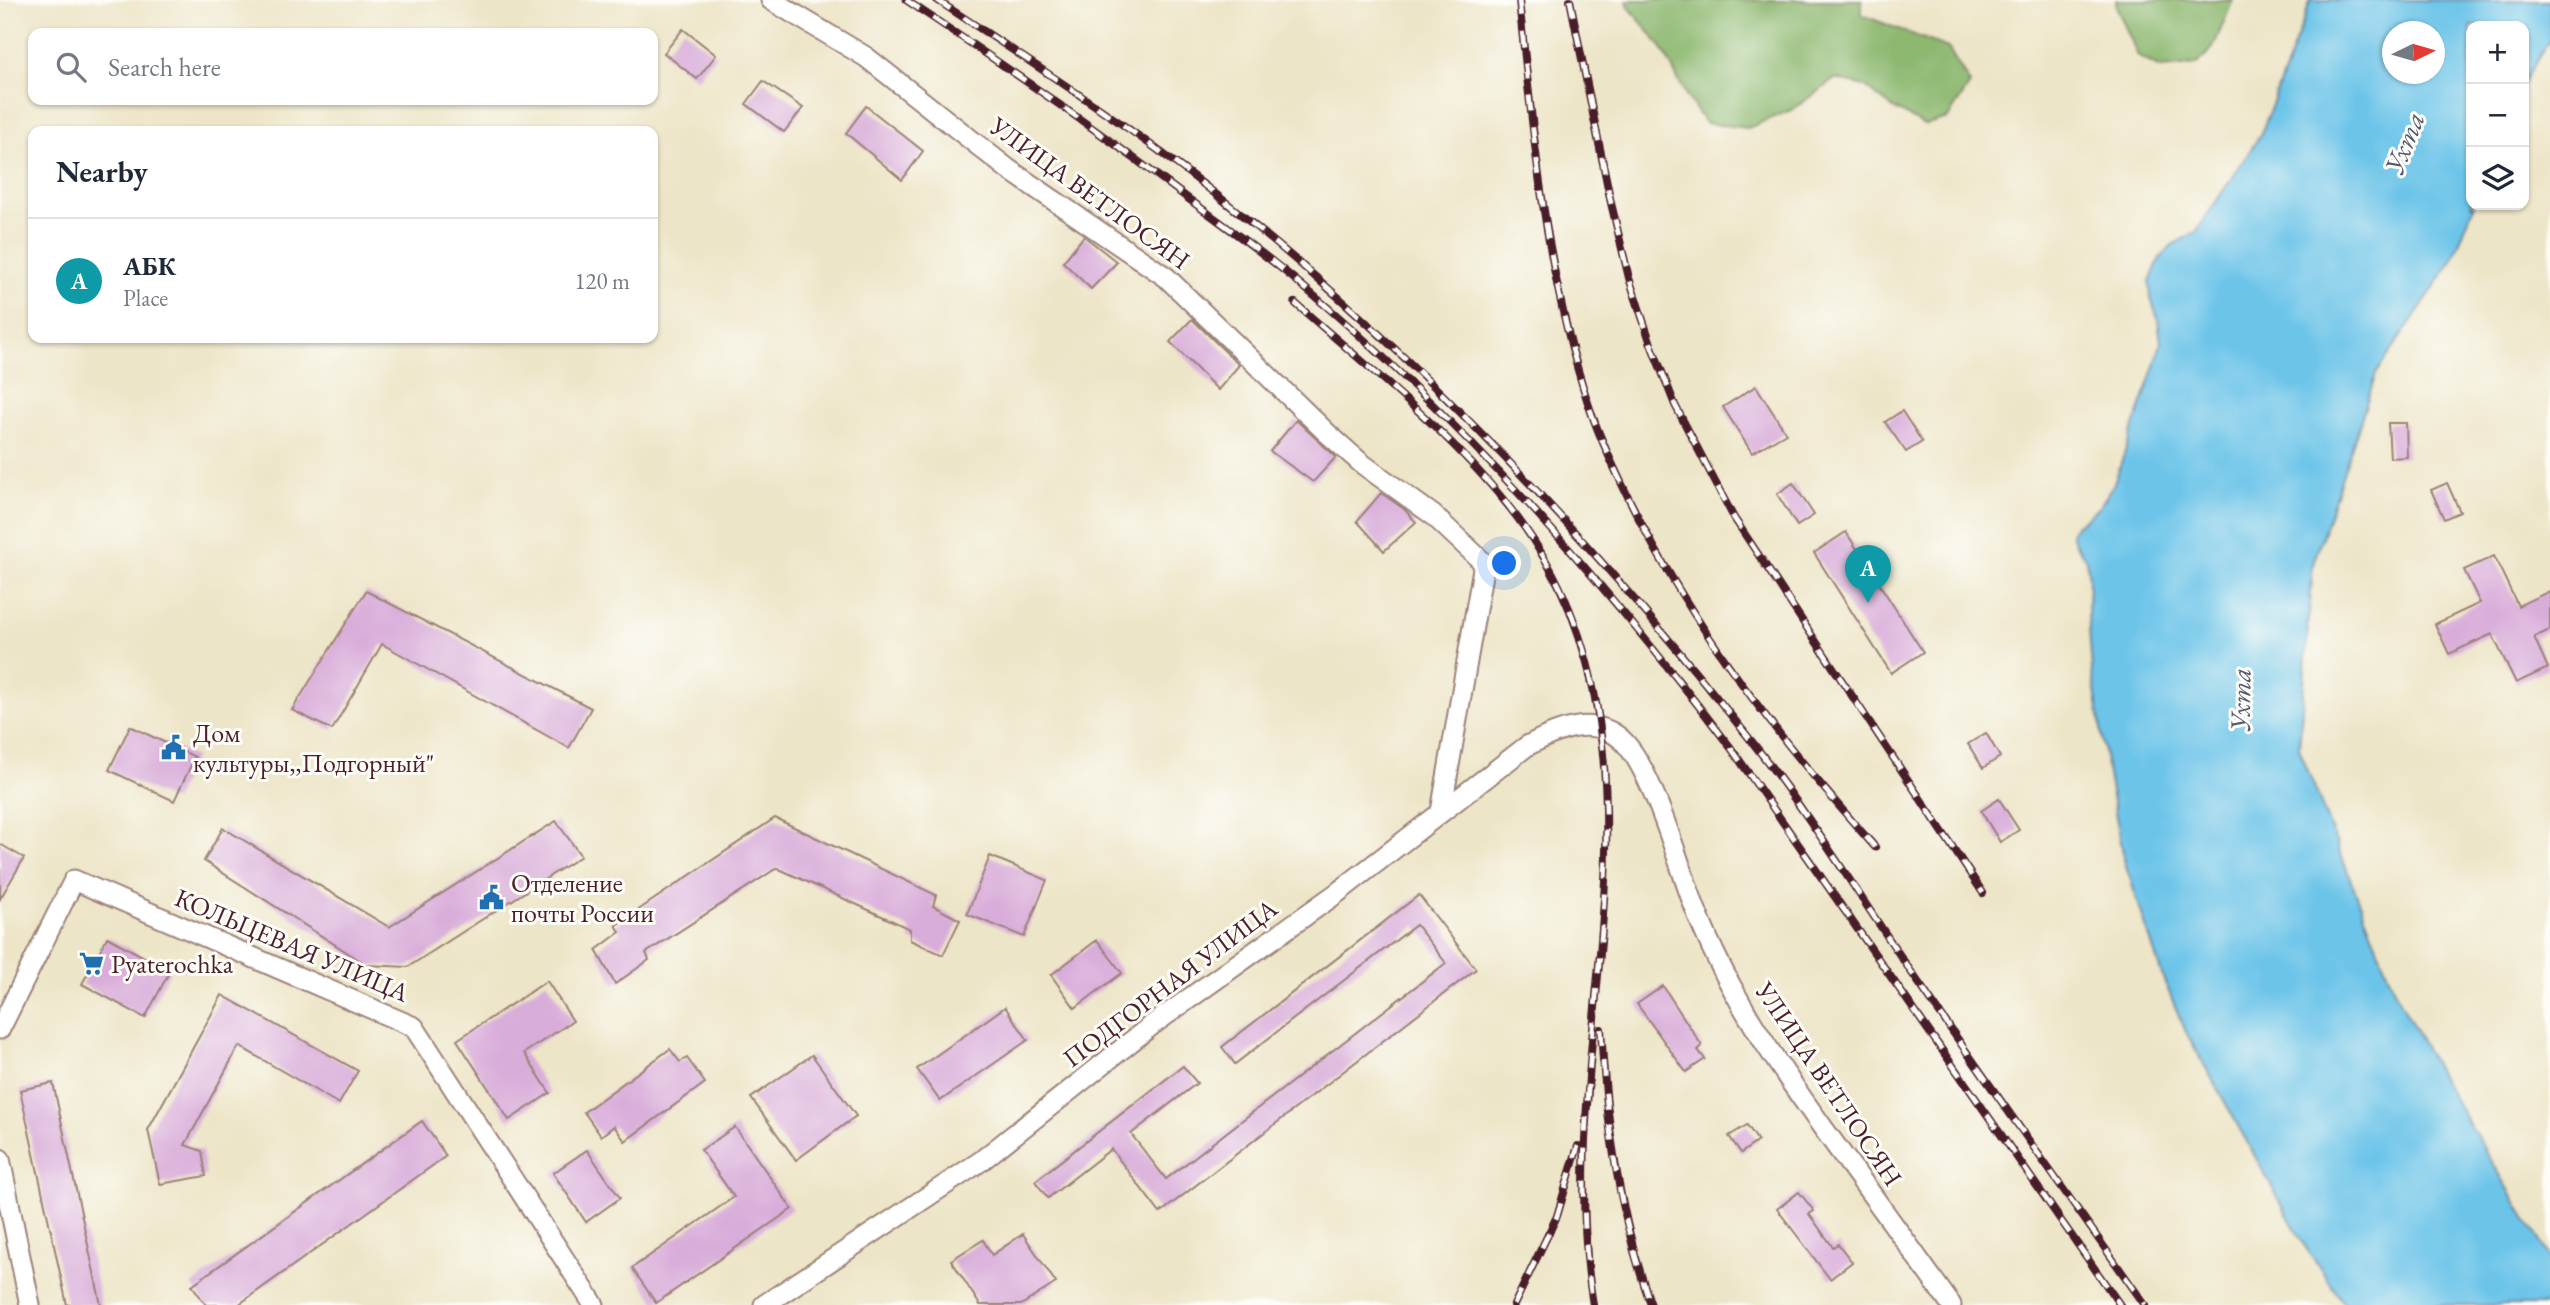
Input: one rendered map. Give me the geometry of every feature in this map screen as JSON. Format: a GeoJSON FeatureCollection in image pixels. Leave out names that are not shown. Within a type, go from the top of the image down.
{"type":"FeatureCollection","features":[{"type":"Feature","properties":{"kind":"street","name":"УЛИЦА ВЕТЛОСЯН"},"geometry":{"type":"LineString","coordinates":[[772,0],[866,57],[1009,169],[1166,277],[1326,433],[1361,463],[1433,515],[1484,563],[1441,812]]}},
{"type":"Feature","properties":{"kind":"street","name":"ПОДГОРНАЯ УЛИЦА"},"geometry":{"type":"LineString","coordinates":[[764,1305],[981,1161],[1152,1025],[1337,893],[1527,746],[1553,733],[1578,726],[1612,732]]}},
{"type":"Feature","properties":{"kind":"street","name":"УЛИЦА ВЕТЛОСЯН"},"geometry":{"type":"LineString","coordinates":[[1612,732],[1627,745],[1640,764],[1707,937],[1753,1026],[1777,1065],[1951,1305]]}},
{"type":"Feature","properties":{"kind":"street","name":"КОЛЬЦЕВАЯ УЛИЦА"},"geometry":{"type":"LineString","coordinates":[[0,1029],[74,880],[414,1027],[594,1305]]}},
{"type":"Feature","properties":{"kind":"street"},"geometry":{"type":"LineString","coordinates":[[0,1158],[30,1305]]}},
{"type":"Feature","properties":{"kind":"green space"},"geometry":{"type":"Polygon","coordinates":[[[1627,0],[1862,0],[1862,15],[1948,48],[1970,84],[1948,118],[1924,125],[1893,108],[1864,86],[1835,79],[1793,109],[1748,128],[1705,123],[1686,95],[1662,48],[1629,7],[1627,0]]]}},
{"type":"Feature","properties":{"kind":"green space"},"geometry":{"type":"Polygon","coordinates":[[[2116,0],[2233,0],[2213,48],[2196,65],[2160,68],[2138,56],[2116,0]]]}},
{"type":"Feature","properties":{"kind":"water","name":"Ухта"},"geometry":{"type":"Polygon","coordinates":[[[2311,0],[2550,0],[2550,38],[2529,74],[2529,21],[2466,21],[2466,210],[2472,210],[2453,259],[2376,374],[2313,564],[2299,748],[2395,992],[2444,1083],[2550,1257],[2550,1305],[2345,1305],[2306,1248],[2186,1032],[2163,978],[2125,863],[2092,671],[2088,614],[2089,577],[2086,559],[2071,533],[2099,507],[2113,486],[2155,366],[2161,343],[2158,319],[2151,299],[2150,281],[2160,258],[2172,245],[2196,232],[2261,134],[2311,0]]]}},
{"type":"Feature","properties":{"kind":"building"},"geometry":{"type":"Polygon","coordinates":[[[683,29],[716,55],[697,79],[664,53],[683,29]]]}},
{"type":"Feature","properties":{"kind":"building"},"geometry":{"type":"Polygon","coordinates":[[[763,81],[803,108],[784,132],[746,104],[763,81]]]}},
{"type":"Feature","properties":{"kind":"building"},"geometry":{"type":"Polygon","coordinates":[[[866,106],[923,151],[902,180],[846,133],[866,106]]]}},
{"type":"Feature","properties":{"kind":"building"},"geometry":{"type":"Polygon","coordinates":[[[1084,236],[1117,262],[1091,289],[1063,262],[1084,236]]]}},
{"type":"Feature","properties":{"kind":"building"},"geometry":{"type":"Polygon","coordinates":[[[1192,319],[1239,365],[1218,390],[1170,342],[1192,319]]]}},
{"type":"Feature","properties":{"kind":"building"},"geometry":{"type":"Polygon","coordinates":[[[1756,386],[1786,433],[1752,453],[1723,407],[1756,386]]]}},
{"type":"Feature","properties":{"kind":"building"},"geometry":{"type":"Polygon","coordinates":[[[1902,411],[1922,442],[1906,452],[1885,422],[1902,411]]]}},
{"type":"Feature","properties":{"kind":"building"},"geometry":{"type":"Polygon","coordinates":[[[1296,420],[1336,457],[1313,482],[1270,451],[1296,420]]]}},
{"type":"Feature","properties":{"kind":"building"},"geometry":{"type":"Polygon","coordinates":[[[2388,423],[2406,423],[2407,457],[2390,458],[2388,423]]]}},
{"type":"Feature","properties":{"kind":"building"},"geometry":{"type":"Polygon","coordinates":[[[1793,483],[1814,515],[1797,526],[1777,494],[1793,483]]]}},
{"type":"Feature","properties":{"kind":"building"},"geometry":{"type":"Polygon","coordinates":[[[2447,483],[2460,512],[2444,519],[2431,490],[2447,483]]]}},
{"type":"Feature","properties":{"kind":"building"},"geometry":{"type":"Polygon","coordinates":[[[1381,493],[1404,509],[1416,522],[1384,551],[1357,521],[1381,493]]]}},
{"type":"Feature","properties":{"kind":"building"},"geometry":{"type":"Polygon","coordinates":[[[1846,532],[1923,652],[1891,673],[1814,553],[1846,532]]]}},
{"type":"Feature","properties":{"kind":"building"},"geometry":{"type":"Polygon","coordinates":[[[2494,556],[2518,606],[2550,591],[2550,630],[2534,637],[2548,668],[2516,683],[2492,634],[2449,654],[2435,624],[2480,603],[2464,570],[2494,556]]]}},
{"type":"Feature","properties":{"kind":"building"},"geometry":{"type":"Polygon","coordinates":[[[366,591],[591,708],[569,748],[382,644],[332,730],[292,710],[366,591]]]}},
{"type":"Feature","properties":{"kind":"building"},"geometry":{"type":"Polygon","coordinates":[[[130,726],[195,757],[174,801],[109,770],[130,726]]]}},
{"type":"Feature","properties":{"kind":"building"},"geometry":{"type":"Polygon","coordinates":[[[1986,733],[2000,757],[1983,768],[1968,744],[1986,733]]]}},
{"type":"Feature","properties":{"kind":"building"},"geometry":{"type":"Polygon","coordinates":[[[1999,799],[2019,830],[2000,842],[1981,811],[1999,799]]]}},
{"type":"Feature","properties":{"kind":"building"},"geometry":{"type":"Polygon","coordinates":[[[775,818],[936,895],[933,906],[960,920],[943,955],[910,940],[910,929],[777,868],[646,953],[649,960],[615,984],[596,950],[620,932],[616,925],[775,818]]]}},
{"type":"Feature","properties":{"kind":"building"},"geometry":{"type":"Polygon","coordinates":[[[556,821],[581,856],[408,967],[367,965],[204,861],[223,828],[389,927],[556,821]]]}},
{"type":"Feature","properties":{"kind":"building"},"geometry":{"type":"Polygon","coordinates":[[[0,844],[24,858],[0,899],[0,844]]]}},
{"type":"Feature","properties":{"kind":"building"},"geometry":{"type":"Polygon","coordinates":[[[990,856],[1047,880],[1024,937],[967,914],[990,856]]]}},
{"type":"Feature","properties":{"kind":"building"},"geometry":{"type":"Polygon","coordinates":[[[1419,895],[1476,969],[1160,1213],[1111,1149],[1048,1198],[1035,1181],[1183,1066],[1197,1083],[1131,1134],[1166,1179],[1446,963],[1416,925],[1235,1064],[1222,1047],[1419,895]]]}},
{"type":"Feature","properties":{"kind":"building"},"geometry":{"type":"Polygon","coordinates":[[[107,937],[170,971],[145,1018],[82,984],[107,937]]]}},
{"type":"Feature","properties":{"kind":"building"},"geometry":{"type":"Polygon","coordinates":[[[1097,940],[1122,973],[1075,1008],[1051,975],[1097,940]]]}},
{"type":"Feature","properties":{"kind":"building"},"geometry":{"type":"Polygon","coordinates":[[[547,981],[573,1021],[524,1053],[550,1093],[509,1120],[457,1040],[547,981]]]}},
{"type":"Feature","properties":{"kind":"building"},"geometry":{"type":"Polygon","coordinates":[[[1663,986],[1702,1046],[1698,1050],[1705,1059],[1686,1072],[1637,1004],[1663,986]]]}},
{"type":"Feature","properties":{"kind":"building"},"geometry":{"type":"Polygon","coordinates":[[[222,995],[358,1071],[339,1104],[239,1046],[185,1145],[202,1151],[206,1176],[160,1184],[148,1130],[222,995]]]}},
{"type":"Feature","properties":{"kind":"building"},"geometry":{"type":"Polygon","coordinates":[[[1005,1007],[1028,1040],[940,1101],[917,1069],[1005,1007]]]}},
{"type":"Feature","properties":{"kind":"building"},"geometry":{"type":"Polygon","coordinates":[[[670,1049],[680,1062],[687,1058],[705,1083],[625,1141],[614,1126],[601,1136],[584,1112],[670,1049]]]}},
{"type":"Feature","properties":{"kind":"building"},"geometry":{"type":"Polygon","coordinates":[[[812,1055],[856,1116],[796,1160],[751,1098],[812,1055]]]}},
{"type":"Feature","properties":{"kind":"building"},"geometry":{"type":"Polygon","coordinates":[[[53,1083],[101,1305],[67,1305],[20,1090],[53,1083]]]}},
{"type":"Feature","properties":{"kind":"building"},"geometry":{"type":"Polygon","coordinates":[[[422,1121],[446,1156],[238,1305],[206,1305],[192,1285],[422,1121]]]}},
{"type":"Feature","properties":{"kind":"building"},"geometry":{"type":"Polygon","coordinates":[[[1747,1125],[1758,1141],[1741,1153],[1729,1136],[1747,1125]]]}},
{"type":"Feature","properties":{"kind":"building"},"geometry":{"type":"Polygon","coordinates":[[[735,1127],[792,1209],[656,1303],[632,1268],[734,1197],[701,1150],[735,1127]]]}},
{"type":"Feature","properties":{"kind":"building"},"geometry":{"type":"Polygon","coordinates":[[[587,1150],[620,1198],[586,1222],[553,1173],[587,1150]]]}},
{"type":"Feature","properties":{"kind":"building"},"geometry":{"type":"Polygon","coordinates":[[[1799,1192],[1814,1211],[1809,1214],[1833,1247],[1838,1244],[1852,1262],[1830,1279],[1777,1209],[1799,1192]]]}},
{"type":"Feature","properties":{"kind":"building"},"geometry":{"type":"Polygon","coordinates":[[[1023,1234],[1056,1283],[1021,1305],[980,1305],[951,1260],[983,1240],[992,1255],[1023,1234]]]}},
{"type":"Feature","properties":{"kind":"railway"},"geometry":{"type":"LineString","coordinates":[[906,0],[1077,117],[1284,271],[1417,389],[1528,503],[1632,623],[1731,748],[2120,1305]]}},
{"type":"Feature","properties":{"kind":"railway"},"geometry":{"type":"LineString","coordinates":[[937,0],[1150,144],[1292,257],[1434,386],[1567,524],[1631,595],[1774,771],[2145,1305]]}},
{"type":"Feature","properties":{"kind":"railway"},"geometry":{"type":"LineString","coordinates":[[1519,0],[1536,154],[1552,256],[1574,357],[1603,443],[1656,550],[1711,640],[1773,726],[1875,847]]}},
{"type":"Feature","properties":{"kind":"railway"},"geometry":{"type":"LineString","coordinates":[[1570,0],[1629,278],[1675,405],[1734,518],[1983,893]]}},
{"type":"Feature","properties":{"kind":"railway"},"geometry":{"type":"LineString","coordinates":[[1295,303],[1422,414],[1482,475],[1533,540],[1561,589],[1581,641],[1595,695],[1603,750],[1606,807],[1603,919],[1585,1140],[1585,1223],[1593,1305]]}},
{"type":"Feature","properties":{"kind":"railway"},"geometry":{"type":"LineString","coordinates":[[1601,1029],[1606,1099],[1622,1203],[1651,1305]]}},
{"type":"Feature","properties":{"kind":"railway"},"geometry":{"type":"LineString","coordinates":[[1514,1305],[1557,1216],[1578,1146]]}},
{"type":"Feature","properties":{"kind":"place","name":"АБК"},"geometry":{"type":"Point","coordinates":[1868,603]}},
{"type":"Feature","properties":{"kind":"place","name":"Дом культуры,,Подгорный\""},"geometry":{"type":"Point","coordinates":[173,748]}},
{"type":"Feature","properties":{"kind":"place","name":"Отделение почты России"},"geometry":{"type":"Point","coordinates":[491,898]}},
{"type":"Feature","properties":{"kind":"place","name":"Pyaterochka"},"geometry":{"type":"Point","coordinates":[91,964]}}]}
